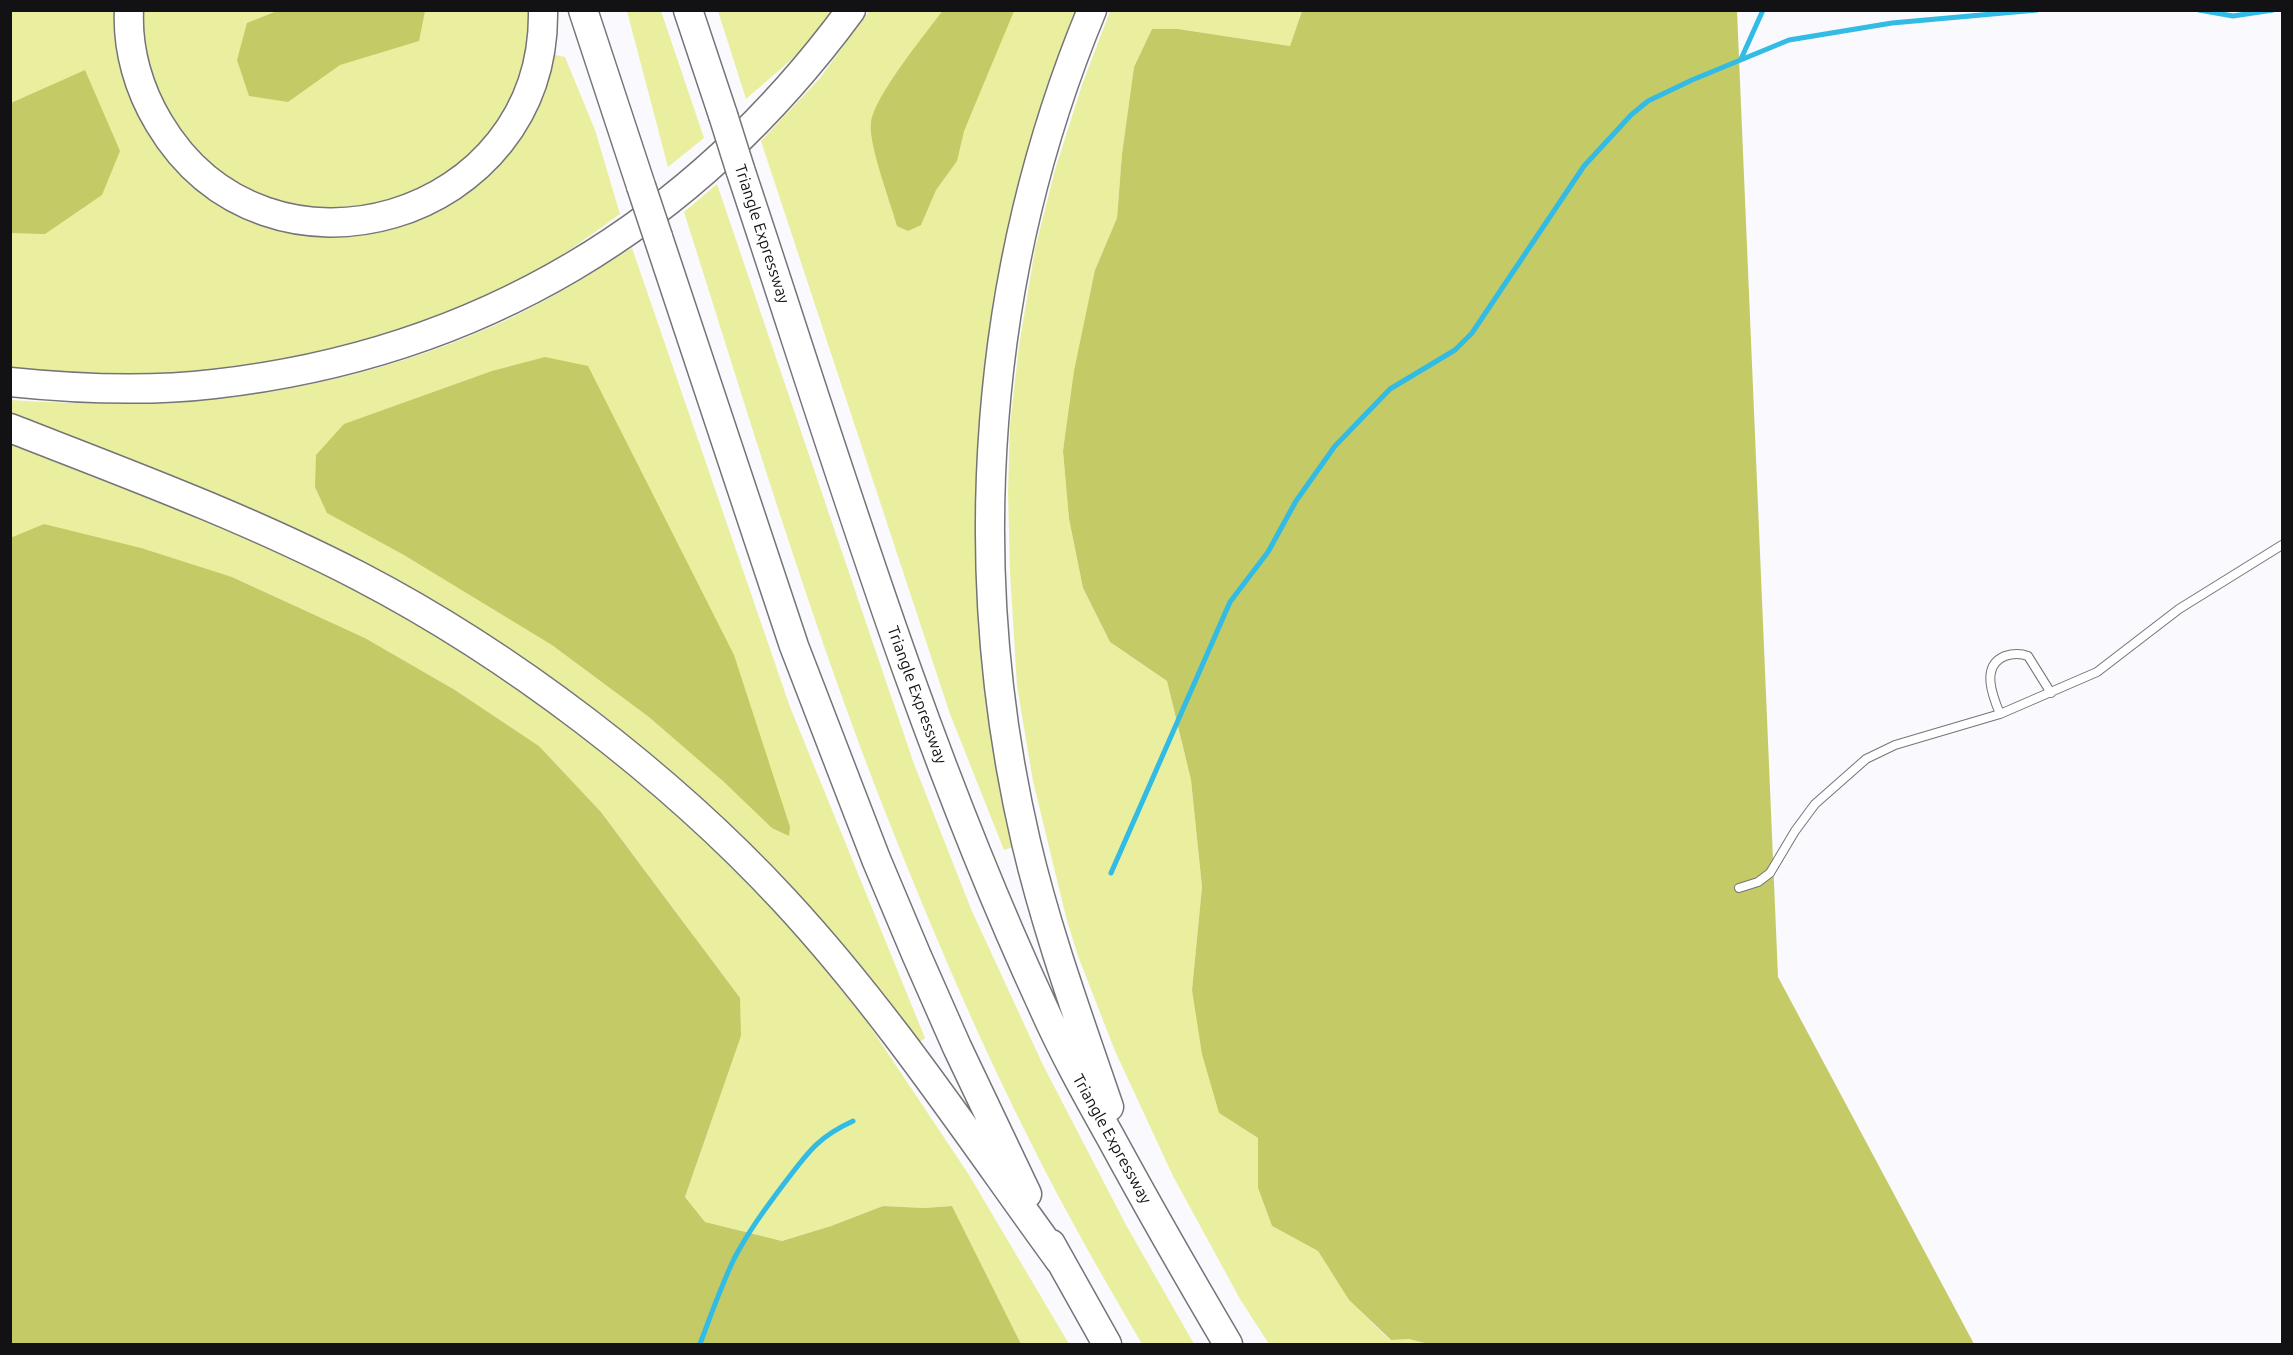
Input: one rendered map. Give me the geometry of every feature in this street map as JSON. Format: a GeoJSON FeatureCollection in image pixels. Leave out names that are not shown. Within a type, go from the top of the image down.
{"type":"FeatureCollection","features":[{"type":"Feature","properties":{"kind":"highway"},"geometry":{"type":"LineString","coordinates":[[129,10],[130,43],[142,90],[164,132],[195,168],[221,188],[256,207],[302,220],[334,223],[374,219],[420,205],[442,194],[480,165],[496,147],[522,107],[537,67],[543,10]]}},
{"type":"Feature","properties":{"kind":"highway"},"geometry":{"type":"LineString","coordinates":[[583,10],[794,646],[876,859],[957,1047],[1060,1262],[1107,1344]]}},
{"type":"Feature","properties":{"kind":"highway","name":"Triangle Expressway"},"geometry":{"type":"LineString","coordinates":[[688,10],[896,638],[964,824],[1065,1054],[1228,1344]]}},
{"type":"Feature","properties":{"kind":"highway"},"geometry":{"type":"LineString","coordinates":[[10,382],[60,387],[120,389],[212,385],[262,378],[310,369],[412,342],[504,304],[593,255],[677,197],[755,126],[825,46],[851,10]]}},
{"type":"Feature","properties":{"kind":"highway"},"geometry":{"type":"LineString","coordinates":[[1092,10],[1044,146],[1015,266],[994,416],[989,559],[1001,704],[1026,843],[1054,944],[1134,1180]]}},
{"type":"Feature","properties":{"kind":"highway"},"geometry":{"type":"LineString","coordinates":[[10,428],[203,504],[357,575],[404,600],[487,652],[594,728],[737,852],[827,948],[908,1051],[1060,1262]]}},
{"type":"Feature","properties":{"kind":"lane"},"geometry":{"type":"LineString","coordinates":[[1739,888],[1758,882],[1770,873],[1795,831],[1815,804],[1866,759],[1895,745],[2000,714],[2097,672],[2179,609],[2283,545]]}},
{"type":"Feature","properties":{"kind":"lane"},"geometry":{"type":"LineString","coordinates":[[2000,714],[1990,687],[1990,678],[1995,664],[2007,655],[2016,653],[2028,656],[2051,693]]}},
{"type":"Feature","properties":{"kind":"green space"},"geometry":{"type":"Polygon","coordinates":[[[531,10],[524,71],[506,117],[437,184],[387,205],[341,213],[256,195],[219,174],[187,145],[146,71],[140,11],[531,10]]]}},
{"type":"Feature","properties":{"kind":"green space"},"geometry":{"type":"Polygon","coordinates":[[[943,10],[1014,11],[964,131],[957,161],[936,190],[921,225],[908,231],[897,226],[876,159],[871,123],[874,111],[890,82],[943,10]]]}},
{"type":"Feature","properties":{"kind":"green space"},"geometry":{"type":"Polygon","coordinates":[[[11,11],[117,11],[147,128],[180,170],[214,197],[251,218],[299,232],[348,234],[391,228],[440,209],[480,182],[515,143],[540,98],[551,54],[565,57],[595,130],[620,214],[543,267],[493,294],[428,320],[309,357],[237,369],[160,374],[83,374],[11,368],[11,11]]]}},
{"type":"Feature","properties":{"kind":"green space"},"geometry":{"type":"Polygon","coordinates":[[[277,11],[425,11],[419,41],[340,65],[288,102],[249,96],[237,60],[247,23],[277,11]]]}},
{"type":"Feature","properties":{"kind":"green space"},"geometry":{"type":"Polygon","coordinates":[[[627,11],[661,11],[704,138],[668,167],[627,11]]]}},
{"type":"Feature","properties":{"kind":"green space"},"geometry":{"type":"Polygon","coordinates":[[[718,11],[834,11],[807,46],[746,99],[718,11]]]}},
{"type":"Feature","properties":{"kind":"green space"},"geometry":{"type":"Polygon","coordinates":[[[869,11],[1082,11],[1036,136],[981,623],[987,709],[1016,846],[1004,850],[950,714],[761,141],[820,78],[869,11]]]}},
{"type":"Feature","properties":{"kind":"green space"},"geometry":{"type":"Polygon","coordinates":[[[1110,11],[1302,11],[1290,46],[1178,29],[1152,29],[1134,67],[1122,154],[1117,218],[1095,270],[1063,451],[1069,519],[1083,588],[1110,642],[1167,681],[1191,780],[1202,887],[1192,990],[1219,1113],[1258,1138],[1258,1188],[1272,1226],[1318,1251],[1349,1300],[1390,1340],[1409,1339],[1428,1344],[1269,1344],[1240,1299],[1173,1176],[1115,1051],[1078,956],[1066,917],[1033,781],[1017,686],[1010,572],[1008,492],[1010,425],[1019,346],[1035,249],[1055,170],[1082,85],[1110,11]]]}},
{"type":"Feature","properties":{"kind":"green space"},"geometry":{"type":"Polygon","coordinates":[[[1302,11],[1737,11],[1778,977],[1974,1344],[1428,1344],[1409,1339],[1391,1340],[1349,1300],[1318,1251],[1272,1226],[1258,1188],[1258,1138],[1219,1113],[1202,1054],[1192,990],[1202,887],[1191,780],[1167,681],[1110,642],[1083,588],[1069,519],[1063,451],[1074,371],[1095,270],[1117,218],[1122,154],[1134,67],[1152,29],[1178,29],[1290,46],[1302,11]]]}},
{"type":"Feature","properties":{"kind":"green space"},"geometry":{"type":"Polygon","coordinates":[[[85,70],[120,151],[102,195],[45,234],[11,233],[11,103],[85,70]]]}},
{"type":"Feature","properties":{"kind":"green space"},"geometry":{"type":"Polygon","coordinates":[[[717,184],[914,764],[971,909],[1043,1065],[1126,1225],[1194,1344],[1142,1344],[1099,1270],[1032,1145],[949,968],[843,699],[761,456],[684,212],[717,184]]]}},
{"type":"Feature","properties":{"kind":"green space"},"geometry":{"type":"Polygon","coordinates":[[[632,248],[790,707],[925,1038],[916,1045],[577,701],[11,415],[10,400],[137,403],[199,400],[259,393],[379,368],[438,348],[515,316],[632,248]]]}},
{"type":"Feature","properties":{"kind":"green space"},"geometry":{"type":"Polygon","coordinates":[[[545,357],[588,366],[734,655],[790,827],[789,836],[772,828],[723,781],[649,717],[552,645],[404,555],[327,513],[315,487],[316,455],[344,424],[492,371],[545,357]]]}},
{"type":"Feature","properties":{"kind":"green space"},"geometry":{"type":"Polygon","coordinates":[[[10,441],[185,510],[298,558],[398,611],[502,676],[585,736],[723,854],[799,937],[867,1022],[969,1175],[1069,1344],[1021,1344],[952,1206],[924,1208],[883,1206],[831,1226],[782,1241],[705,1222],[685,1197],[741,1036],[693,935],[601,812],[539,746],[455,690],[365,638],[232,577],[44,524],[11,538],[10,441]]]}},
{"type":"Feature","properties":{"kind":"green space"},"geometry":{"type":"Polygon","coordinates":[[[44,524],[141,548],[232,577],[365,638],[455,690],[539,746],[601,812],[740,998],[741,1036],[685,1197],[705,1222],[782,1241],[831,1226],[883,1206],[924,1208],[952,1206],[1021,1344],[11,1344],[10,538],[44,524]]]}},
{"type":"Feature","properties":{"kind":"waterway"},"geometry":{"type":"LineString","coordinates":[[1741,59],[1763,10]]}},
{"type":"Feature","properties":{"kind":"waterway"},"geometry":{"type":"LineString","coordinates":[[1111,873],[1230,602],[1268,552],[1296,501],[1335,446],[1390,389],[1455,350],[1472,333],[1584,166],[1631,115],[1648,101],[1692,80],[1789,40],[1892,23],[2037,10]]}},
{"type":"Feature","properties":{"kind":"waterway"},"geometry":{"type":"LineString","coordinates":[[2199,10],[2233,16],[2273,10]]}},
{"type":"Feature","properties":{"kind":"waterway"},"geometry":{"type":"LineString","coordinates":[[700,1344],[729,1269],[757,1221],[813,1148],[840,1127],[853,1121]]}}]}
